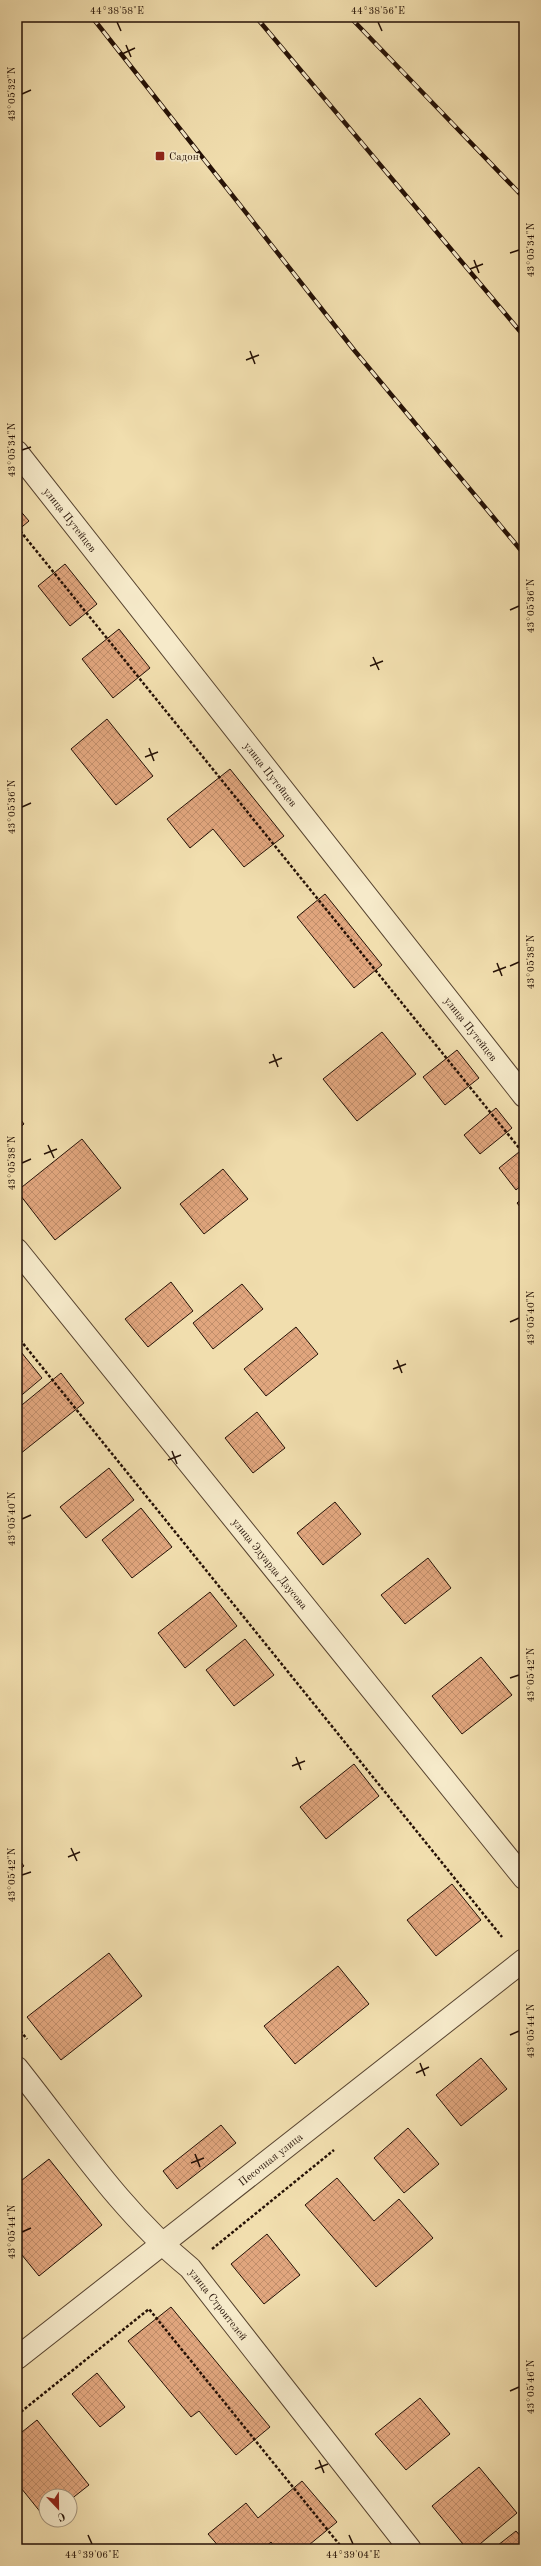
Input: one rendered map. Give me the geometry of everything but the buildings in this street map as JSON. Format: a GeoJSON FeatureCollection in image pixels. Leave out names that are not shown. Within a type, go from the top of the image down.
{"type":"FeatureCollection","features":[{"type":"Feature","properties":{"kind":"street","name":"улица Путейцев"},"geometry":{"type":"LineString","coordinates":[[17,452],[524,1096]]}},
{"type":"Feature","properties":{"kind":"street","name":"улица Эдуарда Дзусова"},"geometry":{"type":"LineString","coordinates":[[17,1250],[524,1878]]}},
{"type":"Feature","properties":{"kind":"street","name":"Песочная улица"},"geometry":{"type":"LineString","coordinates":[[17,2358],[160,2243],[524,1960]]}},
{"type":"Feature","properties":{"kind":"street","name":"улица Строителей"},"geometry":{"type":"LineString","coordinates":[[17,2068],[138,2219],[160,2243],[190,2268],[410,2549]]}},
{"type":"Feature","properties":{"kind":"path"},"geometry":{"type":"LineString","coordinates":[[17,527],[524,1154]]}},
{"type":"Feature","properties":{"kind":"path"},"geometry":{"type":"LineString","coordinates":[[17,1336],[503,1937],[497,1942]]}},
{"type":"Feature","properties":{"kind":"path"},"geometry":{"type":"LineString","coordinates":[[17,2027],[32,2045]]}},
{"type":"Feature","properties":{"kind":"path"},"geometry":{"type":"LineString","coordinates":[[211,2250],[340,2145]]}},
{"type":"Feature","properties":{"kind":"path"},"geometry":{"type":"LineString","coordinates":[[17,2415],[150,2309],[343,2549]]}},
{"type":"Feature","properties":{"kind":"railway"},"geometry":{"type":"LineString","coordinates":[[92,17],[354,350],[524,554]]}},
{"type":"Feature","properties":{"kind":"railway"},"geometry":{"type":"LineString","coordinates":[[256,17],[524,336]]}},
{"type":"Feature","properties":{"kind":"railway"},"geometry":{"type":"LineString","coordinates":[[350,17],[524,198]]}},
{"type":"Feature","properties":{"kind":"place","name":"Садон"},"geometry":{"type":"Point","coordinates":[160,156]}}]}
